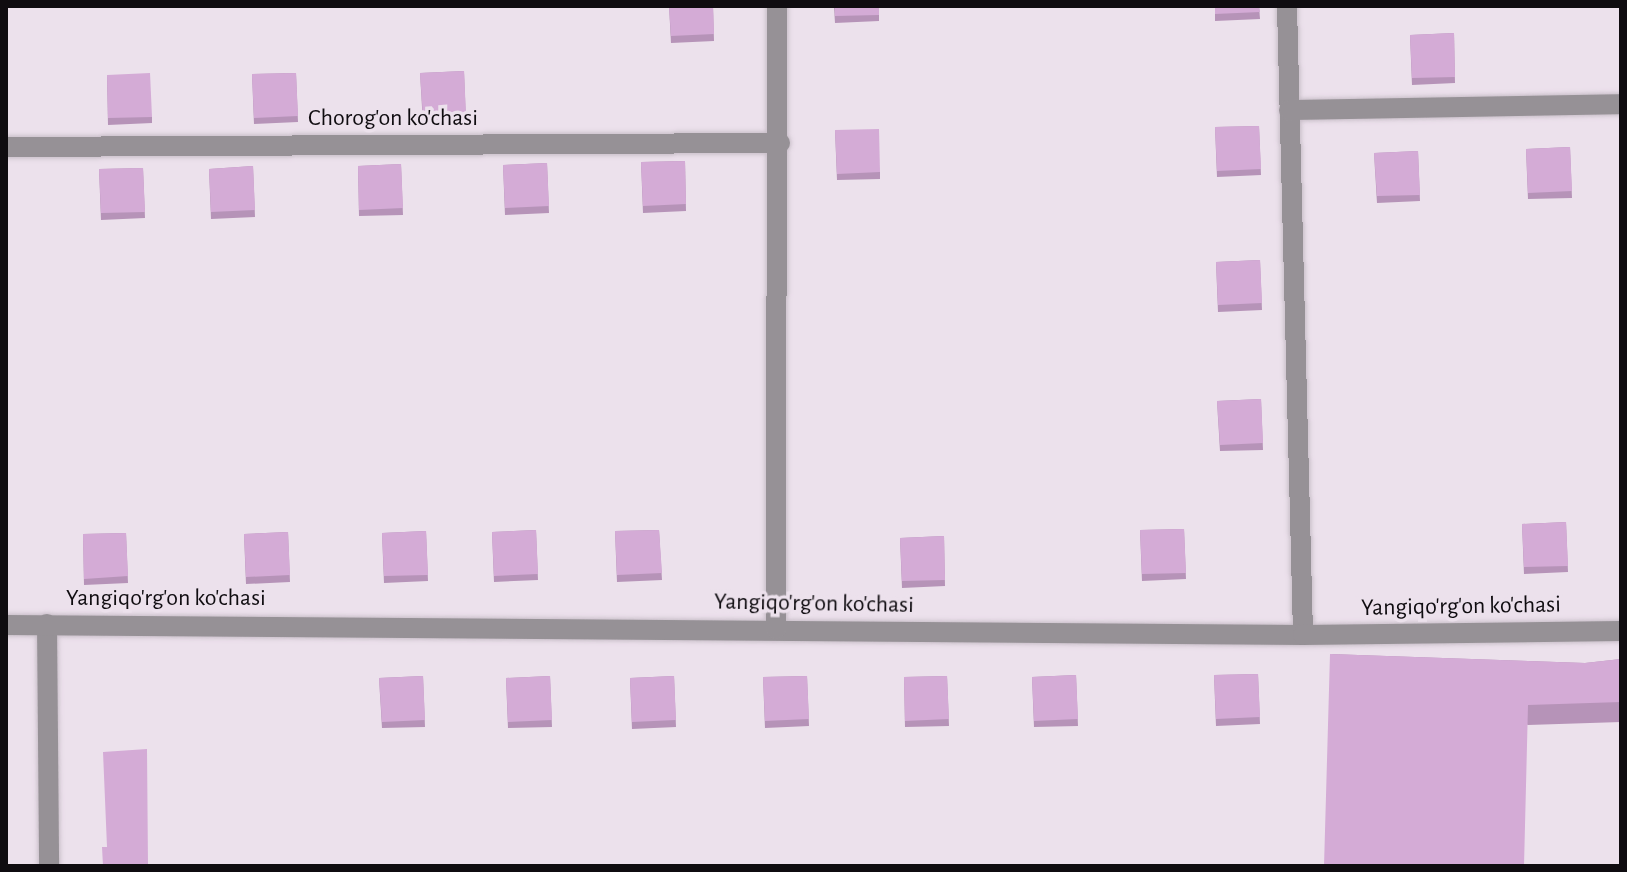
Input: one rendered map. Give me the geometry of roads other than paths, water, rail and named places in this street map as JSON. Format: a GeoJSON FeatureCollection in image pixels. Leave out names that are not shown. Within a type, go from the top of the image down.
{"type":"FeatureCollection","features":[{"type":"Feature","properties":{"kind":"street"},"geometry":{"type":"LineString","coordinates":[[776,629],[780,143],[777,6]]}},
{"type":"Feature","properties":{"kind":"street"},"geometry":{"type":"LineString","coordinates":[[1287,6],[1303,635]]}},
{"type":"Feature","properties":{"kind":"street"},"geometry":{"type":"LineString","coordinates":[[1289,110],[1621,104]]}},
{"type":"Feature","properties":{"kind":"street","name":"Chorog'on ko'chasi"},"geometry":{"type":"LineString","coordinates":[[6,147],[780,143]]}},
{"type":"Feature","properties":{"kind":"street"},"geometry":{"type":"LineString","coordinates":[[47,624],[49,866]]}},
{"type":"Feature","properties":{"kind":"street","name":"Yangiqo'rg'on ko'chasi"},"geometry":{"type":"LineString","coordinates":[[6,625],[1303,635],[1621,631]]}}]}
